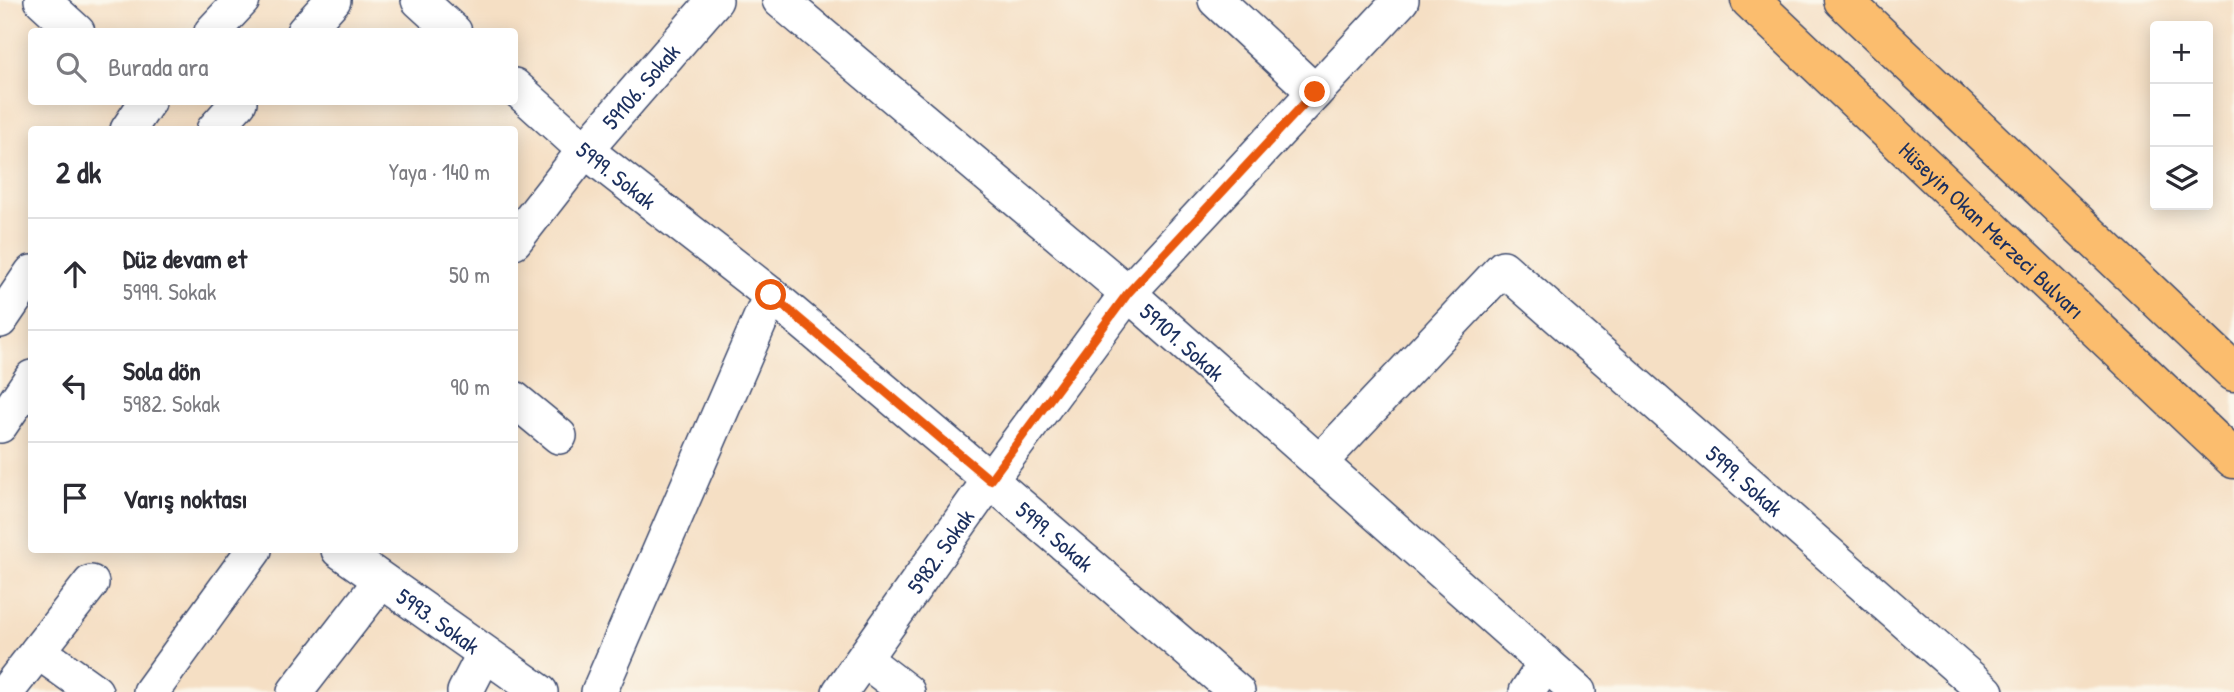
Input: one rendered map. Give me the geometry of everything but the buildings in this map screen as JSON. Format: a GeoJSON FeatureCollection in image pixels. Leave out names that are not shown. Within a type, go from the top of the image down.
{"type":"FeatureCollection","features":[{"type":"Feature","properties":{"kind":"main road","name":"Hüseyin Okan Merzeci Bulvarı"},"geometry":{"type":"LineString","coordinates":[[1750,0],[2234,459]]}},
{"type":"Feature","properties":{"kind":"main road"},"geometry":{"type":"LineString","coordinates":[[1843,0],[2234,372]]}},
{"type":"Feature","properties":{"kind":"street"},"geometry":{"type":"LineString","coordinates":[[42,0],[73,28]]}},
{"type":"Feature","properties":{"kind":"street"},"geometry":{"type":"LineString","coordinates":[[216,28],[242,0]]}},
{"type":"Feature","properties":{"kind":"street"},"geometry":{"type":"LineString","coordinates":[[308,28],[332,0]]}},
{"type":"Feature","properties":{"kind":"street"},"geometry":{"type":"LineString","coordinates":[[419,0],[450,28]]}},
{"type":"Feature","properties":{"kind":"street","name":"59106. Sokak"},"geometry":{"type":"LineString","coordinates":[[518,236],[585,150],[715,0]]}},
{"type":"Feature","properties":{"kind":"street","name":"59101. Sokak"},"geometry":{"type":"LineString","coordinates":[[780,0],[1128,293],[1578,692]]}},
{"type":"Feature","properties":{"kind":"street"},"geometry":{"type":"LineString","coordinates":[[1216,0],[1315,92]]}},
{"type":"Feature","properties":{"kind":"street","name":"5982. Sokak"},"geometry":{"type":"LineString","coordinates":[[840,692],[990,480],[1128,293],[1401,0]]}},
{"type":"Feature","properties":{"kind":"street","name":"5999. Sokak"},"geometry":{"type":"LineString","coordinates":[[518,90],[585,150],[771,295],[1237,692]]}},
{"type":"Feature","properties":{"kind":"street"},"geometry":{"type":"LineString","coordinates":[[131,126],[145,105]]}},
{"type":"Feature","properties":{"kind":"street"},"geometry":{"type":"LineString","coordinates":[[218,126],[236,105]]}},
{"type":"Feature","properties":{"kind":"street","name":"5999. Sokak"},"geometry":{"type":"LineString","coordinates":[[1319,463],[1503,268],[1986,692]]}},
{"type":"Feature","properties":{"kind":"street"},"geometry":{"type":"LineString","coordinates":[[10,311],[28,279]]}},
{"type":"Feature","properties":{"kind":"street"},"geometry":{"type":"LineString","coordinates":[[599,692],[771,295]]}},
{"type":"Feature","properties":{"kind":"street"},"geometry":{"type":"LineString","coordinates":[[0,425],[28,384]]}},
{"type":"Feature","properties":{"kind":"street"},"geometry":{"type":"LineString","coordinates":[[518,402],[559,436]]}},
{"type":"Feature","properties":{"kind":"street"},"geometry":{"type":"LineString","coordinates":[[151,692],[252,553]]}},
{"type":"Feature","properties":{"kind":"street","name":"5993. Sokak"},"geometry":{"type":"LineString","coordinates":[[343,553],[540,692]]}},
{"type":"Feature","properties":{"kind":"street"},"geometry":{"type":"LineString","coordinates":[[295,692],[381,581]]}},
{"type":"Feature","properties":{"kind":"street"},"geometry":{"type":"LineString","coordinates":[[6,692],[91,583]]}},
{"type":"Feature","properties":{"kind":"street"},"geometry":{"type":"LineString","coordinates":[[38,651],[95,692]]}},
{"type":"Feature","properties":{"kind":"street"},"geometry":{"type":"LineString","coordinates":[[466,692],[484,655]]}},
{"type":"Feature","properties":{"kind":"street"},"geometry":{"type":"LineString","coordinates":[[865,660],[907,692]]}},
{"type":"Feature","properties":{"kind":"street"},"geometry":{"type":"LineString","coordinates":[[1527,692],[1546,663]]}},
{"type":"Feature","properties":{"kind":"route"},"geometry":{"type":"LineString","coordinates":[[771,295],[990,480],[1128,293],[1315,92]]}}]}
